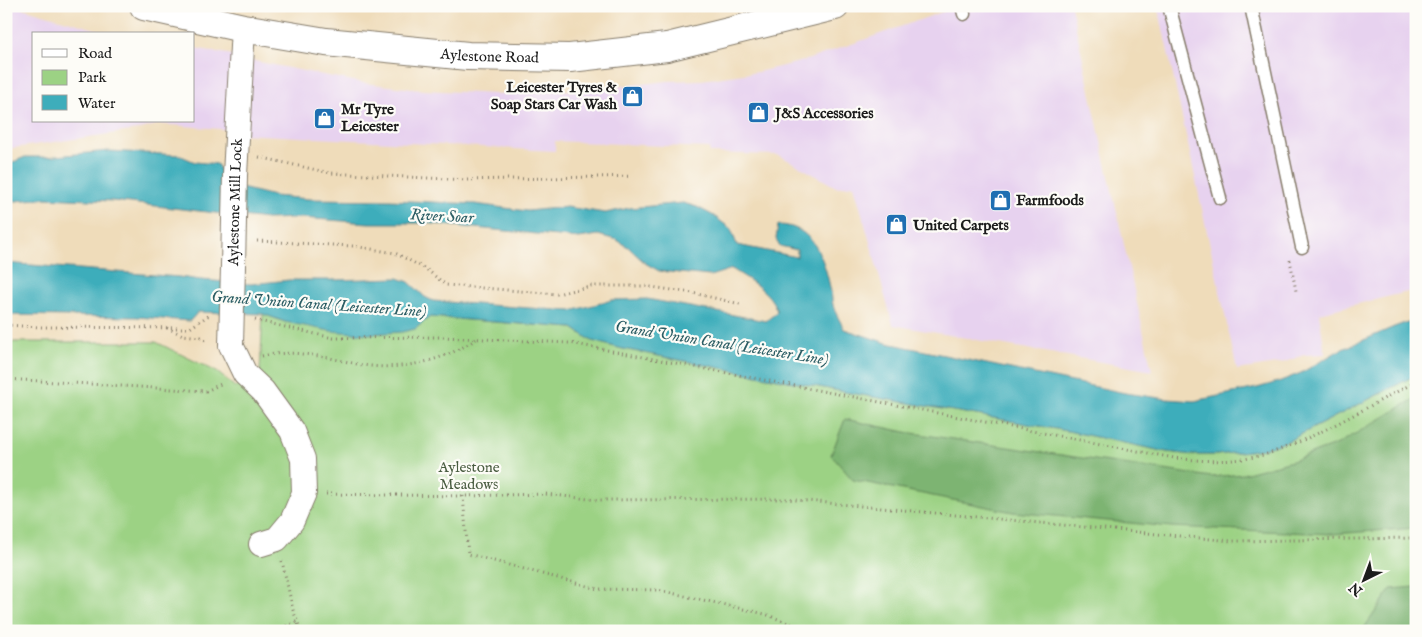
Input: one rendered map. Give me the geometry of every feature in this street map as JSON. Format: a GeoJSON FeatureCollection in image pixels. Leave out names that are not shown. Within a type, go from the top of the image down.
{"type":"FeatureCollection","features":[{"type":"Feature","properties":{"kind":"main road","name":"Aylestone Road"},"geometry":{"type":"LineString","coordinates":[[144,6],[243,28],[326,42],[468,56],[570,58],[668,47],[835,6]]}},
{"type":"Feature","properties":{"kind":"street","name":"Aylestone Mill Lock"},"geometry":{"type":"LineString","coordinates":[[238,360],[233,266],[243,28]]}},
{"type":"Feature","properties":{"kind":"street"},"geometry":{"type":"LineString","coordinates":[[238,360],[292,431],[303,459],[304,493],[292,521],[269,541]]}},
{"type":"Feature","properties":{"kind":"lane"},"geometry":{"type":"LineString","coordinates":[[1169,6],[1220,198]]}},
{"type":"Feature","properties":{"kind":"lane"},"geometry":{"type":"LineString","coordinates":[[1251,6],[1302,247]]}},
{"type":"Feature","properties":{"kind":"path"},"geometry":{"type":"LineString","coordinates":[[236,164],[340,173],[466,180],[636,176]]}},
{"type":"Feature","properties":{"kind":"path"},"geometry":{"type":"LineString","coordinates":[[234,234],[353,246],[396,253],[426,269],[446,285],[557,294],[591,286],[644,286],[693,293],[740,304]]}},
{"type":"Feature","properties":{"kind":"path"},"geometry":{"type":"LineString","coordinates":[[6,325],[190,328],[208,315],[217,316]]}},
{"type":"Feature","properties":{"kind":"path"},"geometry":{"type":"LineString","coordinates":[[254,319],[333,338],[442,337],[570,343],[1174,458],[1209,462],[1247,458],[1275,452],[1416,382]]}},
{"type":"Feature","properties":{"kind":"path"},"geometry":{"type":"LineString","coordinates":[[164,327],[183,335],[200,337],[238,360]]}},
{"type":"Feature","properties":{"kind":"path"},"geometry":{"type":"LineString","coordinates":[[6,379],[206,391],[238,360],[264,355],[303,354],[380,367],[401,366],[444,356],[463,348],[476,339]]}},
{"type":"Feature","properties":{"kind":"path"},"geometry":{"type":"LineString","coordinates":[[304,493],[463,496],[546,494],[597,500],[786,499],[1232,541],[1416,538]]}},
{"type":"Feature","properties":{"kind":"path"},"geometry":{"type":"LineString","coordinates":[[463,496],[468,554],[598,589],[658,590],[712,602],[765,614],[809,631]]}},
{"type":"Feature","properties":{"kind":"path"},"geometry":{"type":"LineString","coordinates":[[269,541],[301,631]]}},
{"type":"Feature","properties":{"kind":"path"},"geometry":{"type":"LineString","coordinates":[[272,631],[297,622]]}},
{"type":"Feature","properties":{"kind":"shaded area"},"geometry":{"type":"Polygon","coordinates":[[[6,6],[15,6],[105,32],[32,32],[32,122],[195,122],[195,48],[233,55],[233,130],[159,124],[137,130],[6,149],[6,6]]]}},
{"type":"Feature","properties":{"kind":"shaded area"},"geometry":{"type":"Polygon","coordinates":[[[959,6],[1071,6],[1152,371],[893,325],[854,185],[836,187],[779,155],[710,153],[709,148],[555,141],[555,151],[243,134],[249,60],[363,83],[423,90],[495,94],[597,89],[668,81],[702,80],[758,72],[804,61],[959,6]]]}},
{"type":"Feature","properties":{"kind":"shaded area"},"geometry":{"type":"Polygon","coordinates":[[[1158,6],[1416,6],[1416,290],[1319,313],[1325,354],[1304,355],[1282,363],[1237,370],[1158,6]]]}},
{"type":"Feature","properties":{"kind":"green space","name":"Aylestone Meadows"},"geometry":{"type":"Polygon","coordinates":[[[263,314],[285,322],[415,329],[430,317],[573,328],[592,341],[623,349],[845,392],[1068,431],[1167,452],[1194,455],[1217,455],[1263,449],[1288,441],[1416,375],[1416,631],[6,631],[6,342],[156,342],[217,372],[235,387],[260,371],[263,314]]]}},
{"type":"Feature","properties":{"kind":"green space"},"geometry":{"type":"Polygon","coordinates":[[[1416,398],[1416,528],[1332,534],[1172,527],[1013,512],[853,480],[831,455],[845,419],[905,432],[1211,477],[1243,474],[1292,461],[1338,444],[1416,398]]]}},
{"type":"Feature","properties":{"kind":"green space"},"geometry":{"type":"Polygon","coordinates":[[[1416,587],[1416,631],[1362,631],[1391,589],[1416,587]]]}},
{"type":"Feature","properties":{"kind":"water"},"geometry":{"type":"Polygon","coordinates":[[[109,151],[179,155],[195,162],[217,164],[229,185],[274,196],[309,199],[475,204],[527,211],[567,207],[605,213],[630,208],[683,203],[697,207],[714,216],[731,229],[737,245],[797,257],[797,250],[780,246],[776,239],[778,225],[791,227],[801,231],[816,247],[825,269],[835,311],[844,329],[887,343],[1125,393],[1194,401],[1257,388],[1301,373],[1338,351],[1416,319],[1416,375],[1288,441],[1263,449],[1217,455],[1194,455],[1167,452],[1068,431],[845,392],[623,349],[592,341],[573,328],[430,317],[415,329],[402,332],[368,334],[330,331],[285,322],[263,314],[198,312],[190,321],[137,317],[6,315],[6,263],[251,284],[289,280],[398,278],[409,282],[425,297],[433,301],[571,311],[612,300],[647,299],[766,321],[777,312],[770,298],[765,293],[732,269],[710,276],[659,271],[645,263],[628,247],[617,240],[598,235],[579,238],[423,223],[369,223],[302,218],[267,219],[113,201],[45,198],[6,202],[6,165],[25,157],[109,151]]]}},
{"type":"Feature","properties":{"kind":"place","name":"Leicester Tyres & Soap Stars Car Wash"},"geometry":{"type":"Point","coordinates":[633,96]}},
{"type":"Feature","properties":{"kind":"place","name":"J&S Accessories"},"geometry":{"type":"Point","coordinates":[759,113]}},
{"type":"Feature","properties":{"kind":"place","name":"Mr Tyre Leicester"},"geometry":{"type":"Point","coordinates":[325,118]}},
{"type":"Feature","properties":{"kind":"place","name":"Farmfoods"},"geometry":{"type":"Point","coordinates":[1000,200]}},
{"type":"Feature","properties":{"kind":"place","name":"United Carpets"},"geometry":{"type":"Point","coordinates":[897,225]}},
{"type":"Feature","properties":{"kind":"water label","name":"River Soar"},"geometry":{"type":"Point","coordinates":[442,215]}},
{"type":"Feature","properties":{"kind":"water label","name":"Grand Union Canal (Leicester Line)"},"geometry":{"type":"Point","coordinates":[319,303]}},
{"type":"Feature","properties":{"kind":"water label","name":"Grand Union Canal (Leicester Line)"},"geometry":{"type":"Point","coordinates":[722,342]}}]}
